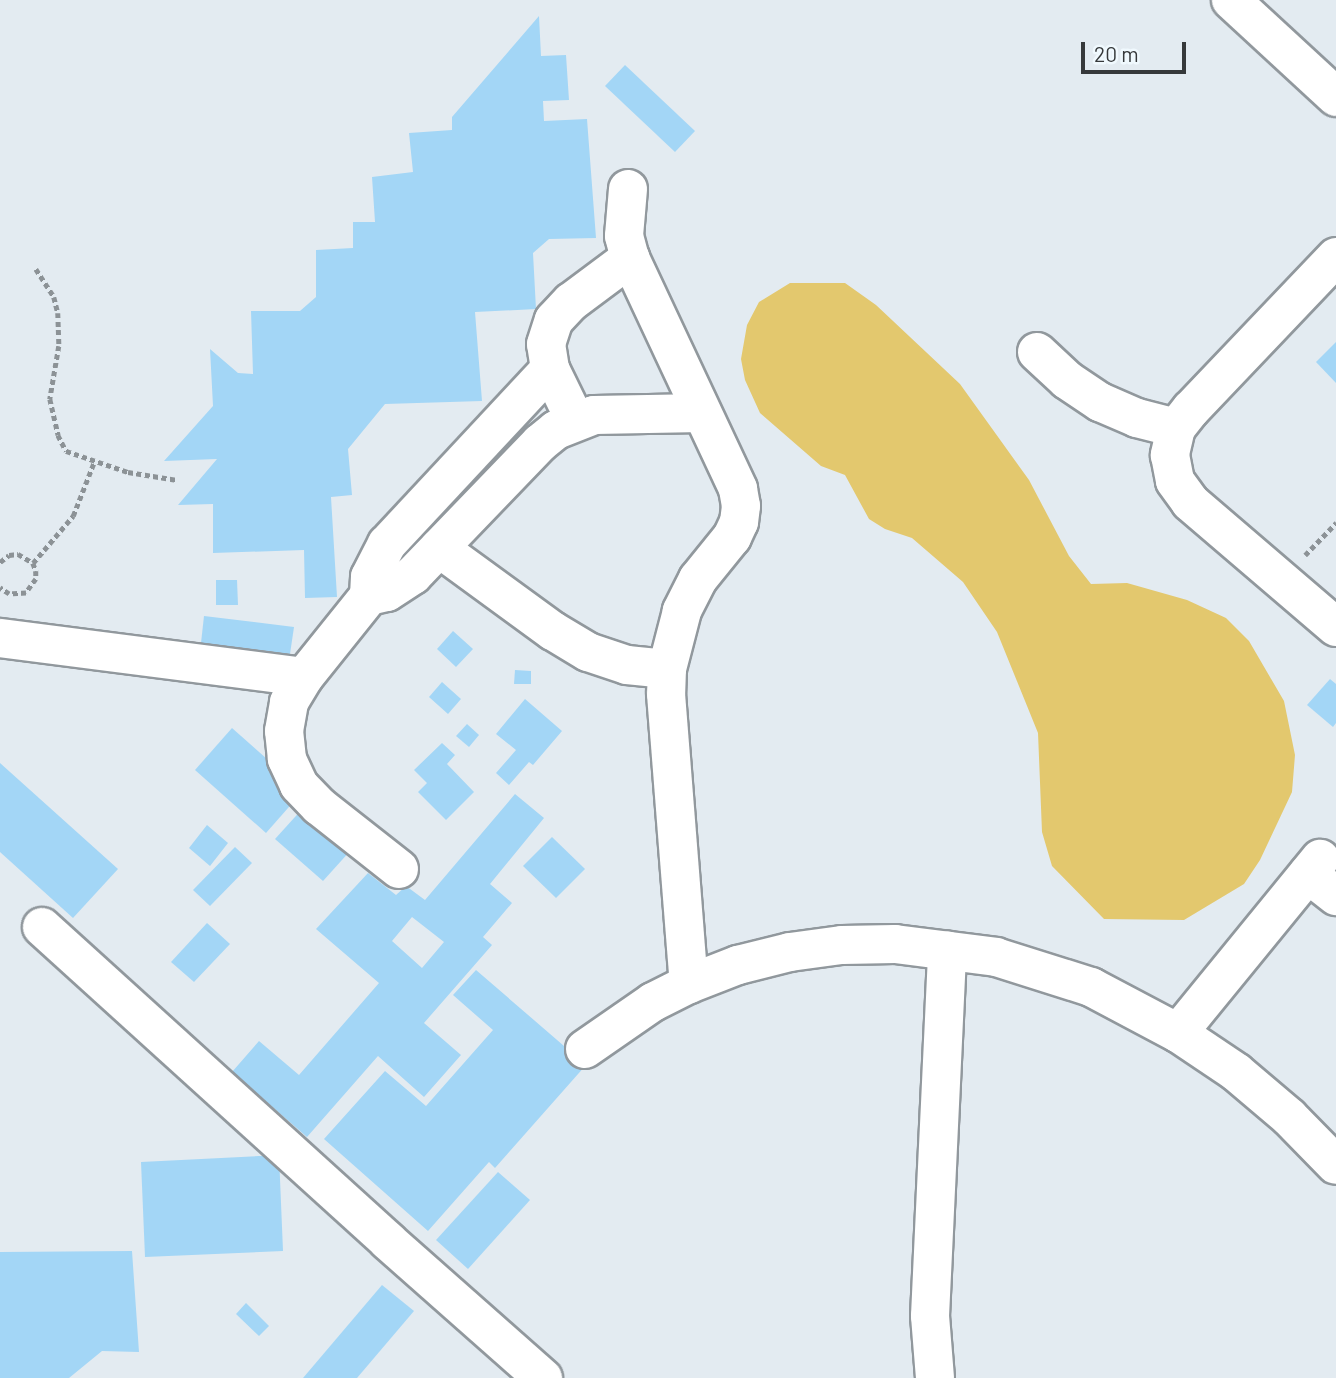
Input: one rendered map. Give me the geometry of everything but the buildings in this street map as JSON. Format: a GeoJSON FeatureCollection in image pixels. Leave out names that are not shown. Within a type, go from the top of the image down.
{"type":"FeatureCollection","features":[{"type":"Feature","properties":{"kind":"lane"},"geometry":{"type":"LineString","coordinates":[[1231,0],[1336,97]]}},
{"type":"Feature","properties":{"kind":"lane"},"geometry":{"type":"LineString","coordinates":[[628,189],[624,236],[631,258],[738,489],[741,506],[739,522],[732,537],[698,579],[682,611],[667,669],[666,694],[689,984]]}},
{"type":"Feature","properties":{"kind":"lane"},"geometry":{"type":"LineString","coordinates":[[1336,257],[1176,428],[1170,455],[1175,481],[1190,502],[1336,627]]}},
{"type":"Feature","properties":{"kind":"lane"},"geometry":{"type":"LineString","coordinates":[[575,420],[550,369],[546,344],[554,320],[571,302],[631,258]]}},
{"type":"Feature","properties":{"kind":"lane"},"geometry":{"type":"LineString","coordinates":[[1037,352],[1067,380],[1100,402],[1137,418],[1176,428]]}},
{"type":"Feature","properties":{"kind":"lane"},"geometry":{"type":"LineString","coordinates":[[369,596],[370,577],[387,544],[550,369]]}},
{"type":"Feature","properties":{"kind":"lane"},"geometry":{"type":"LineString","coordinates":[[399,869],[319,806],[299,785],[287,759],[284,731],[289,702],[304,677],[369,596],[401,585],[540,443],[575,420],[613,413],[702,413]]}},
{"type":"Feature","properties":{"kind":"lane"},"geometry":{"type":"LineString","coordinates":[[439,548],[553,631],[589,652],[627,665],[667,669]]}},
{"type":"Feature","properties":{"kind":"lane"},"geometry":{"type":"LineString","coordinates":[[0,638],[304,677]]}},
{"type":"Feature","properties":{"kind":"lane"},"geometry":{"type":"LineString","coordinates":[[1178,1033],[1321,876]]}},
{"type":"Feature","properties":{"kind":"lane"},"geometry":{"type":"LineString","coordinates":[[42,928],[367,1223],[544,1378]]}},
{"type":"Feature","properties":{"kind":"lane"},"geometry":{"type":"LineString","coordinates":[[585,1049],[653,1002],[689,984],[738,965],[790,952],[842,945],[895,944],[996,957],[1068,979],[1135,1008],[1178,1033],[1247,1081],[1289,1117],[1336,1165]]}},
{"type":"Feature","properties":{"kind":"lane"},"geometry":{"type":"LineString","coordinates":[[936,1378],[930,1316],[947,950]]}},
{"type":"Feature","properties":{"kind":"path"},"geometry":{"type":"LineString","coordinates":[[36,269],[54,297],[60,330],[51,380],[52,418],[66,451],[128,472],[177,480]]}},
{"type":"Feature","properties":{"kind":"path"},"geometry":{"type":"LineString","coordinates":[[33,563],[74,516],[94,462]]}},
{"type":"Feature","properties":{"kind":"path"},"geometry":{"type":"LineString","coordinates":[[0,562],[9,555],[18,554],[33,563],[36,579],[26,593],[9,594],[0,590]]}},
{"type":"Feature","properties":{"kind":"shaded area"},"geometry":{"type":"Polygon","coordinates":[[[790,283],[845,283],[876,305],[960,384],[1029,480],[1069,556],[1091,584],[1127,583],[1187,600],[1226,618],[1249,641],[1284,701],[1295,755],[1292,792],[1260,860],[1244,884],[1184,920],[1104,919],[1052,866],[1042,832],[1038,733],[997,632],[963,582],[912,538],[885,529],[869,519],[845,475],[821,466],[760,413],[745,380],[741,359],[747,325],[759,302],[790,283]]]}}]}
